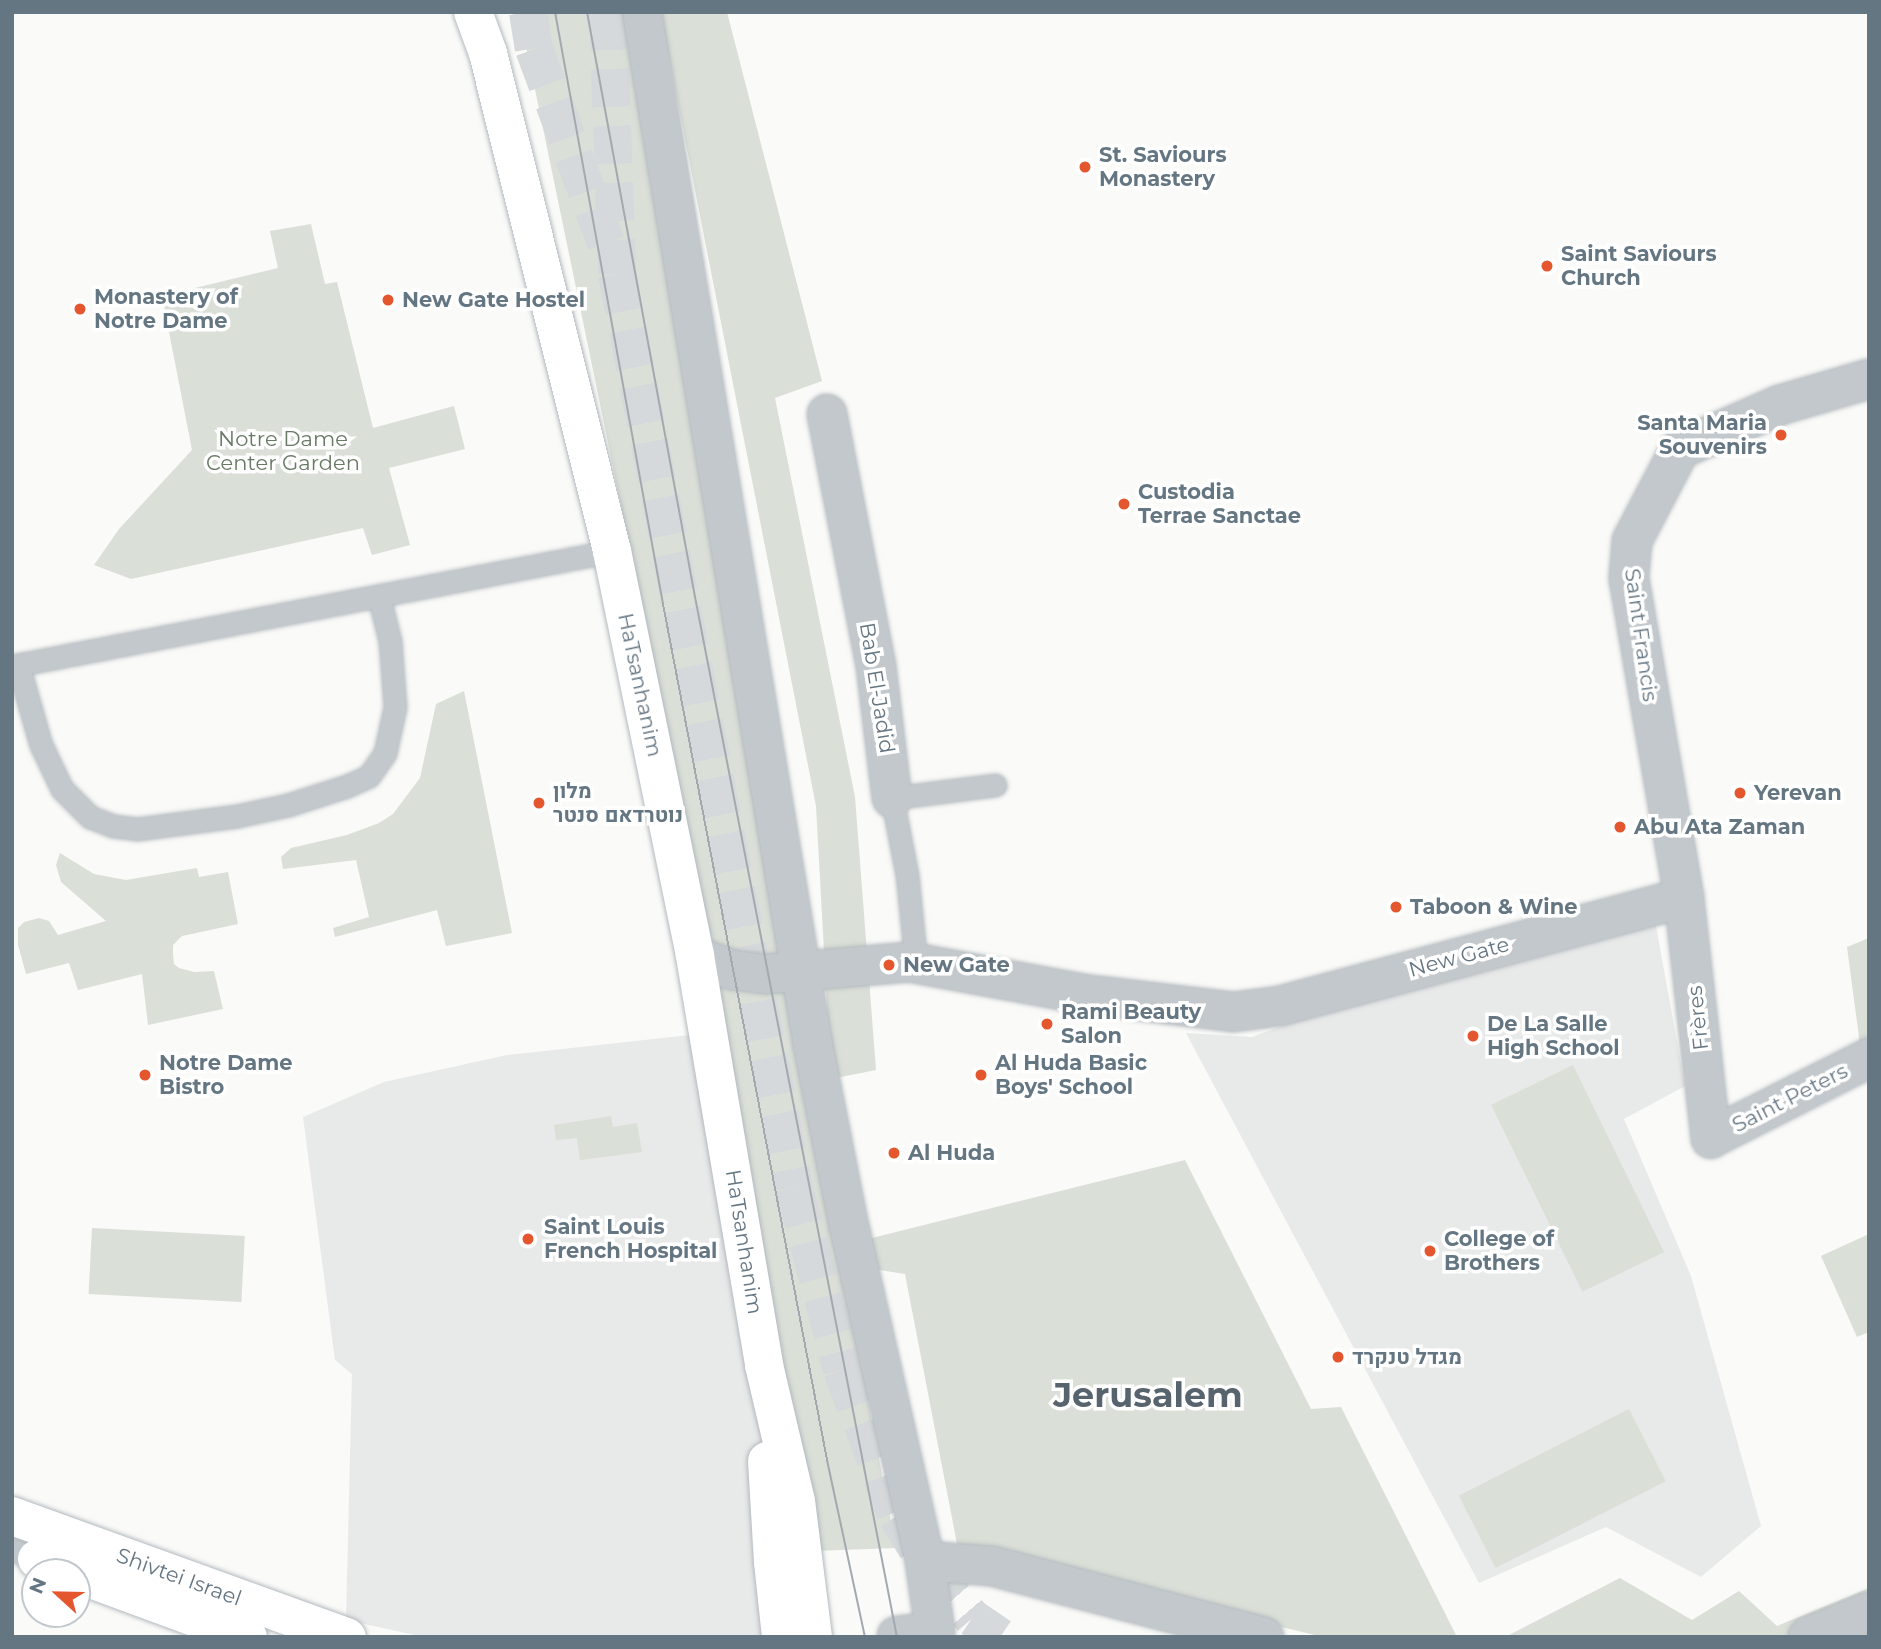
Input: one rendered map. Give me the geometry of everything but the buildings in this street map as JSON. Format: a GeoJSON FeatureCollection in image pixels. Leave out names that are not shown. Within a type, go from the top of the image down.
{"type":"FeatureCollection","features":[{"type":"Feature","properties":{"kind":"street","name":"HaTsanhanim"},"geometry":{"type":"LineString","coordinates":[[473,12],[488,53],[612,551],[695,956],[764,1365],[796,1501],[813,1637]]}},
{"type":"Feature","properties":{"kind":"street","name":"HaTsanhanim"},"geometry":{"type":"LineString","coordinates":[[485,12],[488,53]]}},
{"type":"Feature","properties":{"kind":"street"},"geometry":{"type":"LineString","coordinates":[[642,12],[801,972],[849,1226],[925,1561],[935,1631],[897,1636]]}},
{"type":"Feature","properties":{"kind":"street","name":"Saint Francis"},"geometry":{"type":"LineString","coordinates":[[1684,898],[1629,579],[1632,541],[1680,449],[1780,405],[1869,379]]}},
{"type":"Feature","properties":{"kind":"street","name":"Bab El-Jadid"},"geometry":{"type":"LineString","coordinates":[[827,414],[876,666],[892,798]]}},
{"type":"Feature","properties":{"kind":"street","name":"New Gate"},"geometry":{"type":"LineString","coordinates":[[695,956],[733,970],[801,972],[841,966],[916,963],[1083,994],[1233,1012],[1280,1006],[1684,898]]}},
{"type":"Feature","properties":{"kind":"street","name":"Frères"},"geometry":{"type":"LineString","coordinates":[[1684,898],[1711,1138]]}},
{"type":"Feature","properties":{"kind":"street","name":"Saint Peters"},"geometry":{"type":"LineString","coordinates":[[1711,1138],[1869,1058]]}},
{"type":"Feature","properties":{"kind":"street","name":"HaTsanhanim"},"geometry":{"type":"LineString","coordinates":[[764,1365],[773,1562],[782,1637]]}},
{"type":"Feature","properties":{"kind":"street","name":"Shivtei Israel"},"geometry":{"type":"LineString","coordinates":[[12,1516],[347,1637]]}},
{"type":"Feature","properties":{"kind":"street"},"geometry":{"type":"LineString","coordinates":[[925,1561],[992,1566],[1264,1637]]}},
{"type":"Feature","properties":{"kind":"street","name":"Shivtei Israel"},"geometry":{"type":"LineString","coordinates":[[91,1579],[248,1637]]}},
{"type":"Feature","properties":{"kind":"street"},"geometry":{"type":"LineString","coordinates":[[1808,1637],[1869,1612]]}},
{"type":"Feature","properties":{"kind":"lane"},"geometry":{"type":"LineString","coordinates":[[379,597],[390,641],[395,707],[385,753],[369,776],[288,805],[237,816],[137,829],[113,826],[90,817],[62,789],[41,745],[15,666],[612,551]]}},
{"type":"Feature","properties":{"kind":"lane"},"geometry":{"type":"LineString","coordinates":[[892,798],[995,785]]}},
{"type":"Feature","properties":{"kind":"lane","name":"Bab El-Jadid"},"geometry":{"type":"LineString","coordinates":[[892,798],[907,875],[916,963]]}},
{"type":"Feature","properties":{"kind":"shaded area","name":"College of Brothers"},"geometry":{"type":"Polygon","coordinates":[[[1654,915],[1685,1086],[1624,1119],[1691,1276],[1761,1526],[1701,1577],[1606,1527],[1479,1583],[1186,1033],[1252,1037],[1427,972],[1654,915]]]}},
{"type":"Feature","properties":{"kind":"shaded area","name":"Saint Louis French Hospital"},"geometry":{"type":"Polygon","coordinates":[[[699,1034],[804,1617],[774,1637],[424,1637],[346,1620],[352,1374],[335,1360],[303,1117],[384,1082],[507,1055],[699,1034]]]}},
{"type":"Feature","properties":{"kind":"green space"},"geometry":{"type":"Polygon","coordinates":[[[519,12],[624,12],[798,1033],[896,1548],[814,1551],[694,859],[519,12]]]}},
{"type":"Feature","properties":{"kind":"green space"},"geometry":{"type":"Polygon","coordinates":[[[660,12],[727,12],[822,381],[775,398],[855,797],[876,1070],[831,1079],[816,806],[660,12]]]}},
{"type":"Feature","properties":{"kind":"green space","name":"Notre Dame Center Garden"},"geometry":{"type":"Polygon","coordinates":[[[311,224],[325,284],[337,282],[373,428],[454,406],[465,449],[389,468],[410,545],[372,555],[363,528],[131,579],[94,565],[119,529],[192,450],[162,296],[278,268],[270,231],[311,224]]]}},
{"type":"Feature","properties":{"kind":"green space"},"geometry":{"type":"Polygon","coordinates":[[[464,691],[512,933],[446,946],[437,910],[335,937],[333,928],[369,917],[356,860],[283,869],[281,857],[291,848],[347,835],[379,823],[393,814],[420,778],[436,704],[464,691]]]}},
{"type":"Feature","properties":{"kind":"green space"},"geometry":{"type":"Polygon","coordinates":[[[60,853],[94,874],[126,880],[197,868],[199,877],[228,872],[238,924],[182,936],[173,945],[174,964],[179,968],[194,972],[214,971],[223,1009],[148,1025],[142,974],[78,990],[69,963],[26,974],[18,945],[18,928],[24,922],[39,918],[49,921],[58,935],[106,921],[61,882],[56,865],[60,853]]]}},
{"type":"Feature","properties":{"kind":"green space"},"geometry":{"type":"Polygon","coordinates":[[[1869,938],[1869,1048],[1861,1052],[1847,947],[1869,938]]]}},
{"type":"Feature","properties":{"kind":"green space"},"geometry":{"type":"Polygon","coordinates":[[[1573,1065],[1664,1252],[1582,1292],[1491,1105],[1573,1065]]]}},
{"type":"Feature","properties":{"kind":"green space"},"geometry":{"type":"Polygon","coordinates":[[[611,1116],[613,1127],[637,1123],[642,1152],[580,1160],[577,1138],[556,1140],[554,1125],[611,1116]]]}},
{"type":"Feature","properties":{"kind":"green space"},"geometry":{"type":"Polygon","coordinates":[[[1185,1160],[1311,1409],[1341,1407],[1457,1637],[1323,1637],[958,1549],[905,1274],[867,1268],[864,1240],[1185,1160]]]}},
{"type":"Feature","properties":{"kind":"green space"},"geometry":{"type":"Polygon","coordinates":[[[92,1228],[245,1236],[241,1302],[89,1294],[92,1228]]]}},
{"type":"Feature","properties":{"kind":"green space"},"geometry":{"type":"Polygon","coordinates":[[[1869,1234],[1869,1332],[1857,1337],[1821,1256],[1869,1234]]]}},
{"type":"Feature","properties":{"kind":"green space"},"geometry":{"type":"Polygon","coordinates":[[[1629,1409],[1666,1481],[1496,1568],[1459,1496],[1629,1409]]]}},
{"type":"Feature","properties":{"kind":"green space"},"geometry":{"type":"Polygon","coordinates":[[[1620,1578],[1692,1620],[1739,1591],[1777,1626],[1869,1588],[1869,1637],[1505,1637],[1620,1578]]]}},
{"type":"Feature","properties":{"kind":"tunnel"},"geometry":{"type":"LineString","coordinates":[[528,12],[534,49],[606,243]]}},
{"type":"Feature","properties":{"kind":"tunnel"},"geometry":{"type":"LineString","coordinates":[[608,12],[617,274],[794,1187],[842,1370],[897,1516],[930,1569],[972,1618],[1000,1637]]}},
{"type":"Feature","properties":{"kind":"tram line"},"geometry":{"type":"LineString","coordinates":[[555,12],[663,604],[827,1460],[865,1637]]}},
{"type":"Feature","properties":{"kind":"tram line"},"geometry":{"type":"LineString","coordinates":[[587,12],[695,597],[897,1637]]}},
{"type":"Feature","properties":{"kind":"place","name":"St. Saviours Monastery"},"geometry":{"type":"Point","coordinates":[1085,167]}},
{"type":"Feature","properties":{"kind":"place","name":"Saint Saviours Church"},"geometry":{"type":"Point","coordinates":[1547,266]}},
{"type":"Feature","properties":{"kind":"place","name":"New Gate Hostel"},"geometry":{"type":"Point","coordinates":[388,300]}},
{"type":"Feature","properties":{"kind":"place","name":"Monastery of Notre Dame"},"geometry":{"type":"Point","coordinates":[80,309]}},
{"type":"Feature","properties":{"kind":"place","name":"Santa Maria Souvenirs"},"geometry":{"type":"Point","coordinates":[1781,435]}},
{"type":"Feature","properties":{"kind":"place","name":"Custodia Terrae Sanctae"},"geometry":{"type":"Point","coordinates":[1124,504]}},
{"type":"Feature","properties":{"kind":"place","name":"Yerevan"},"geometry":{"type":"Point","coordinates":[1740,793]}},
{"type":"Feature","properties":{"kind":"place","name":"מלון נוטרדאם סנטר"},"geometry":{"type":"Point","coordinates":[539,803]}},
{"type":"Feature","properties":{"kind":"place","name":"Abu Ata Zaman"},"geometry":{"type":"Point","coordinates":[1620,827]}},
{"type":"Feature","properties":{"kind":"place","name":"Taboon & Wine"},"geometry":{"type":"Point","coordinates":[1396,907]}},
{"type":"Feature","properties":{"kind":"place","name":"New Gate"},"geometry":{"type":"Point","coordinates":[889,965]}},
{"type":"Feature","properties":{"kind":"place","name":"Rami Beauty Salon"},"geometry":{"type":"Point","coordinates":[1047,1024]}},
{"type":"Feature","properties":{"kind":"place","name":"De La Salle High School"},"geometry":{"type":"Point","coordinates":[1473,1036]}},
{"type":"Feature","properties":{"kind":"place","name":"Notre Dame Bistro"},"geometry":{"type":"Point","coordinates":[145,1075]}},
{"type":"Feature","properties":{"kind":"place","name":"Al Huda Basic Boys' School"},"geometry":{"type":"Point","coordinates":[981,1075]}},
{"type":"Feature","properties":{"kind":"place","name":"Al Huda"},"geometry":{"type":"Point","coordinates":[894,1153]}},
{"type":"Feature","properties":{"kind":"place","name":"Saint Louis French Hospital"},"geometry":{"type":"Point","coordinates":[528,1239]}},
{"type":"Feature","properties":{"kind":"place","name":"College of Brothers"},"geometry":{"type":"Point","coordinates":[1430,1251]}},
{"type":"Feature","properties":{"kind":"place","name":"מגדל טנקרד"},"geometry":{"type":"Point","coordinates":[1338,1357]}},
{"type":"Feature","properties":{"kind":"district","name":"Jerusalem"},"geometry":{"type":"Point","coordinates":[1148,1395]}}]}
